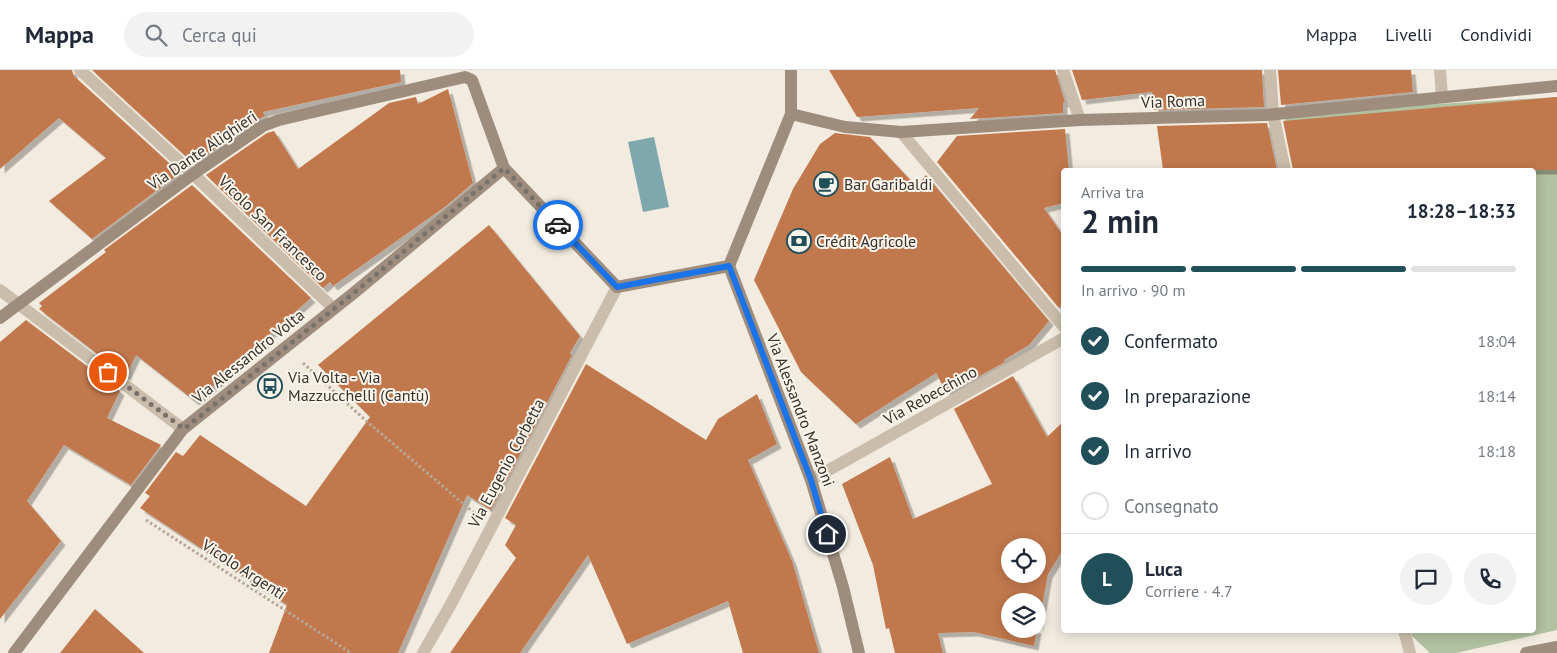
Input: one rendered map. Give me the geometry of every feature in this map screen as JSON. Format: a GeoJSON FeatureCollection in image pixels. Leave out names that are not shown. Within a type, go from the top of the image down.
{"type":"FeatureCollection","features":[{"type":"Feature","properties":{"kind":"street","name":"Vicolo San Francesco"},"geometry":{"type":"LineString","coordinates":[[80,70],[193,174],[333,308]]}},
{"type":"Feature","properties":{"kind":"street"},"geometry":{"type":"LineString","coordinates":[[504,168],[617,287],[729,266],[791,114],[790,70]]}},
{"type":"Feature","properties":{"kind":"street"},"geometry":{"type":"LineString","coordinates":[[1063,70],[1080,120]]}},
{"type":"Feature","properties":{"kind":"street"},"geometry":{"type":"LineString","coordinates":[[1270,70],[1273,114],[1286,168]]}},
{"type":"Feature","properties":{"kind":"street"},"geometry":{"type":"LineString","coordinates":[[1440,70],[1442,97]]}},
{"type":"Feature","properties":{"kind":"street","name":"Via Dante Alighieri"},"geometry":{"type":"LineString","coordinates":[[0,318],[193,174],[263,126],[271,123],[465,77],[472,80],[504,168]]}},
{"type":"Feature","properties":{"kind":"street","name":"Via Roma"},"geometry":{"type":"LineString","coordinates":[[791,114],[845,127],[901,132],[1080,120],[1273,114],[1557,86]]}},
{"type":"Feature","properties":{"kind":"street"},"geometry":{"type":"LineString","coordinates":[[901,132],[1061,322]]}},
{"type":"Feature","properties":{"kind":"street","name":"Via Alessandro Volta"},"geometry":{"type":"LineString","coordinates":[[14,653],[184,429],[504,168]]}},
{"type":"Feature","properties":{"kind":"street","name":"Via Alessandro Manzoni"},"geometry":{"type":"LineString","coordinates":[[729,266],[811,480],[843,587],[859,653]]}},
{"type":"Feature","properties":{"kind":"street","name":"Via Eugenio Corbetta"},"geometry":{"type":"LineString","coordinates":[[423,653],[451,604],[617,287]]}},
{"type":"Feature","properties":{"kind":"street"},"geometry":{"type":"LineString","coordinates":[[0,290],[184,429]]}},
{"type":"Feature","properties":{"kind":"street","name":"Via Rebecchino"},"geometry":{"type":"LineString","coordinates":[[811,480],[1061,340]]}},
{"type":"Feature","properties":{"kind":"street"},"geometry":{"type":"LineString","coordinates":[[1405,633],[1410,653]]}},
{"type":"Feature","properties":{"kind":"street"},"geometry":{"type":"LineString","coordinates":[[1526,653],[1557,647]]}},
{"type":"Feature","properties":{"kind":"path"},"geometry":{"type":"LineString","coordinates":[[286,347],[364,419],[490,528]]}},
{"type":"Feature","properties":{"kind":"path","name":"Vicolo Argenti"},"geometry":{"type":"LineString","coordinates":[[124,506],[351,653]]}},
{"type":"Feature","properties":{"kind":"green space"},"geometry":{"type":"Polygon","coordinates":[[[1557,97],[1557,630],[1456,653],[1430,653],[1412,636],[1412,633],[1536,633],[1536,168],[1295,168],[1284,113],[1557,97]]]}},
{"type":"Feature","properties":{"kind":"water"},"geometry":{"type":"Polygon","coordinates":[[[654,137],[669,207],[643,212],[628,142],[654,137]]]}},
{"type":"Feature","properties":{"kind":"building"},"geometry":{"type":"Polygon","coordinates":[[[0,70],[72,70],[74,76],[180,173],[92,239],[49,201],[106,158],[59,118],[0,169],[0,70]]]}},
{"type":"Feature","properties":{"kind":"building"},"geometry":{"type":"Polygon","coordinates":[[[92,70],[400,70],[401,82],[263,112],[265,116],[194,164],[92,70]]]}},
{"type":"Feature","properties":{"kind":"building"},"geometry":{"type":"Polygon","coordinates":[[[829,70],[1055,70],[1065,102],[1063,103],[1063,113],[970,119],[979,108],[857,117],[829,70]]]}},
{"type":"Feature","properties":{"kind":"building"},"geometry":{"type":"Polygon","coordinates":[[[1072,70],[1262,70],[1264,107],[1154,110],[1152,92],[1082,100],[1072,70]]]}},
{"type":"Feature","properties":{"kind":"building"},"geometry":{"type":"Polygon","coordinates":[[[1278,70],[1411,70],[1413,92],[1281,105],[1278,70]]]}},
{"type":"Feature","properties":{"kind":"building"},"geometry":{"type":"Polygon","coordinates":[[[448,89],[473,183],[446,206],[333,286],[330,282],[323,288],[206,175],[267,133],[274,131],[298,169],[389,103],[416,97],[418,104],[448,89]]]}},
{"type":"Feature","properties":{"kind":"building"},"geometry":{"type":"Polygon","coordinates":[[[1557,97],[1557,170],[1536,170],[1536,168],[1293,168],[1283,121],[1557,97]]]}},
{"type":"Feature","properties":{"kind":"building"},"geometry":{"type":"Polygon","coordinates":[[[1267,123],[1277,168],[1163,168],[1157,126],[1267,123]]]}},
{"type":"Feature","properties":{"kind":"building"},"geometry":{"type":"Polygon","coordinates":[[[1065,129],[1069,168],[1061,168],[1061,204],[1044,208],[1061,233],[1061,306],[1059,308],[937,162],[957,136],[1065,129]]]}},
{"type":"Feature","properties":{"kind":"building"},"geometry":{"type":"Polygon","coordinates":[[[835,133],[870,137],[917,187],[926,175],[1049,321],[1029,345],[1004,360],[1005,362],[947,394],[936,373],[856,424],[801,372],[754,280],[793,189],[820,144],[835,133]]]}},
{"type":"Feature","properties":{"kind":"building"},"geometry":{"type":"Polygon","coordinates":[[[192,185],[311,298],[264,339],[266,342],[195,401],[136,355],[126,376],[39,309],[42,306],[39,303],[106,252],[104,250],[192,185]]]}},
{"type":"Feature","properties":{"kind":"building"},"geometry":{"type":"Polygon","coordinates":[[[489,225],[580,336],[570,353],[572,355],[491,510],[467,495],[398,653],[269,653],[287,605],[140,508],[150,496],[145,493],[176,452],[183,456],[200,435],[306,506],[370,417],[318,365],[489,225]]]}},
{"type":"Feature","properties":{"kind":"building"},"geometry":{"type":"Polygon","coordinates":[[[26,320],[120,391],[107,418],[161,445],[131,485],[64,445],[27,501],[61,541],[0,619],[0,342],[26,320]]]}},
{"type":"Feature","properties":{"kind":"building"},"geometry":{"type":"Polygon","coordinates":[[[586,364],[706,440],[718,419],[757,394],[777,444],[748,460],[792,561],[819,653],[743,653],[728,601],[627,644],[588,555],[520,653],[450,653],[516,558],[505,545],[516,525],[505,518],[586,364]]]}},
{"type":"Feature","properties":{"kind":"building"},"geometry":{"type":"Polygon","coordinates":[[[1013,376],[1047,437],[1061,424],[1061,553],[1048,574],[1044,593],[1001,593],[1001,638],[1035,638],[1034,646],[974,632],[938,633],[943,653],[895,653],[889,628],[886,629],[873,565],[842,484],[890,457],[913,519],[992,484],[954,409],[1013,376]]]}},
{"type":"Feature","properties":{"kind":"building"},"geometry":{"type":"Polygon","coordinates":[[[95,609],[144,653],[60,653],[95,609]]]}},
{"type":"Feature","properties":{"kind":"way so far"},"geometry":{"type":"LineString","coordinates":[[108,372],[184,429],[355,292],[504,168],[558,225]]}},
{"type":"Feature","properties":{"kind":"place","name":"Bar Garibaldi"},"geometry":{"type":"Point","coordinates":[826,184]}},
{"type":"Feature","properties":{"kind":"place","name":"Crédit Agricole"},"geometry":{"type":"Point","coordinates":[799,241]}},
{"type":"Feature","properties":{"kind":"place","name":"Via Volta - Via Mazzucchelli (Cantù)"},"geometry":{"type":"Point","coordinates":[270,386]}},
{"type":"Feature","properties":{"kind":"route"},"geometry":{"type":"LineString","coordinates":[[558,225],[617,287],[729,266],[811,480],[827,534]]}}]}
